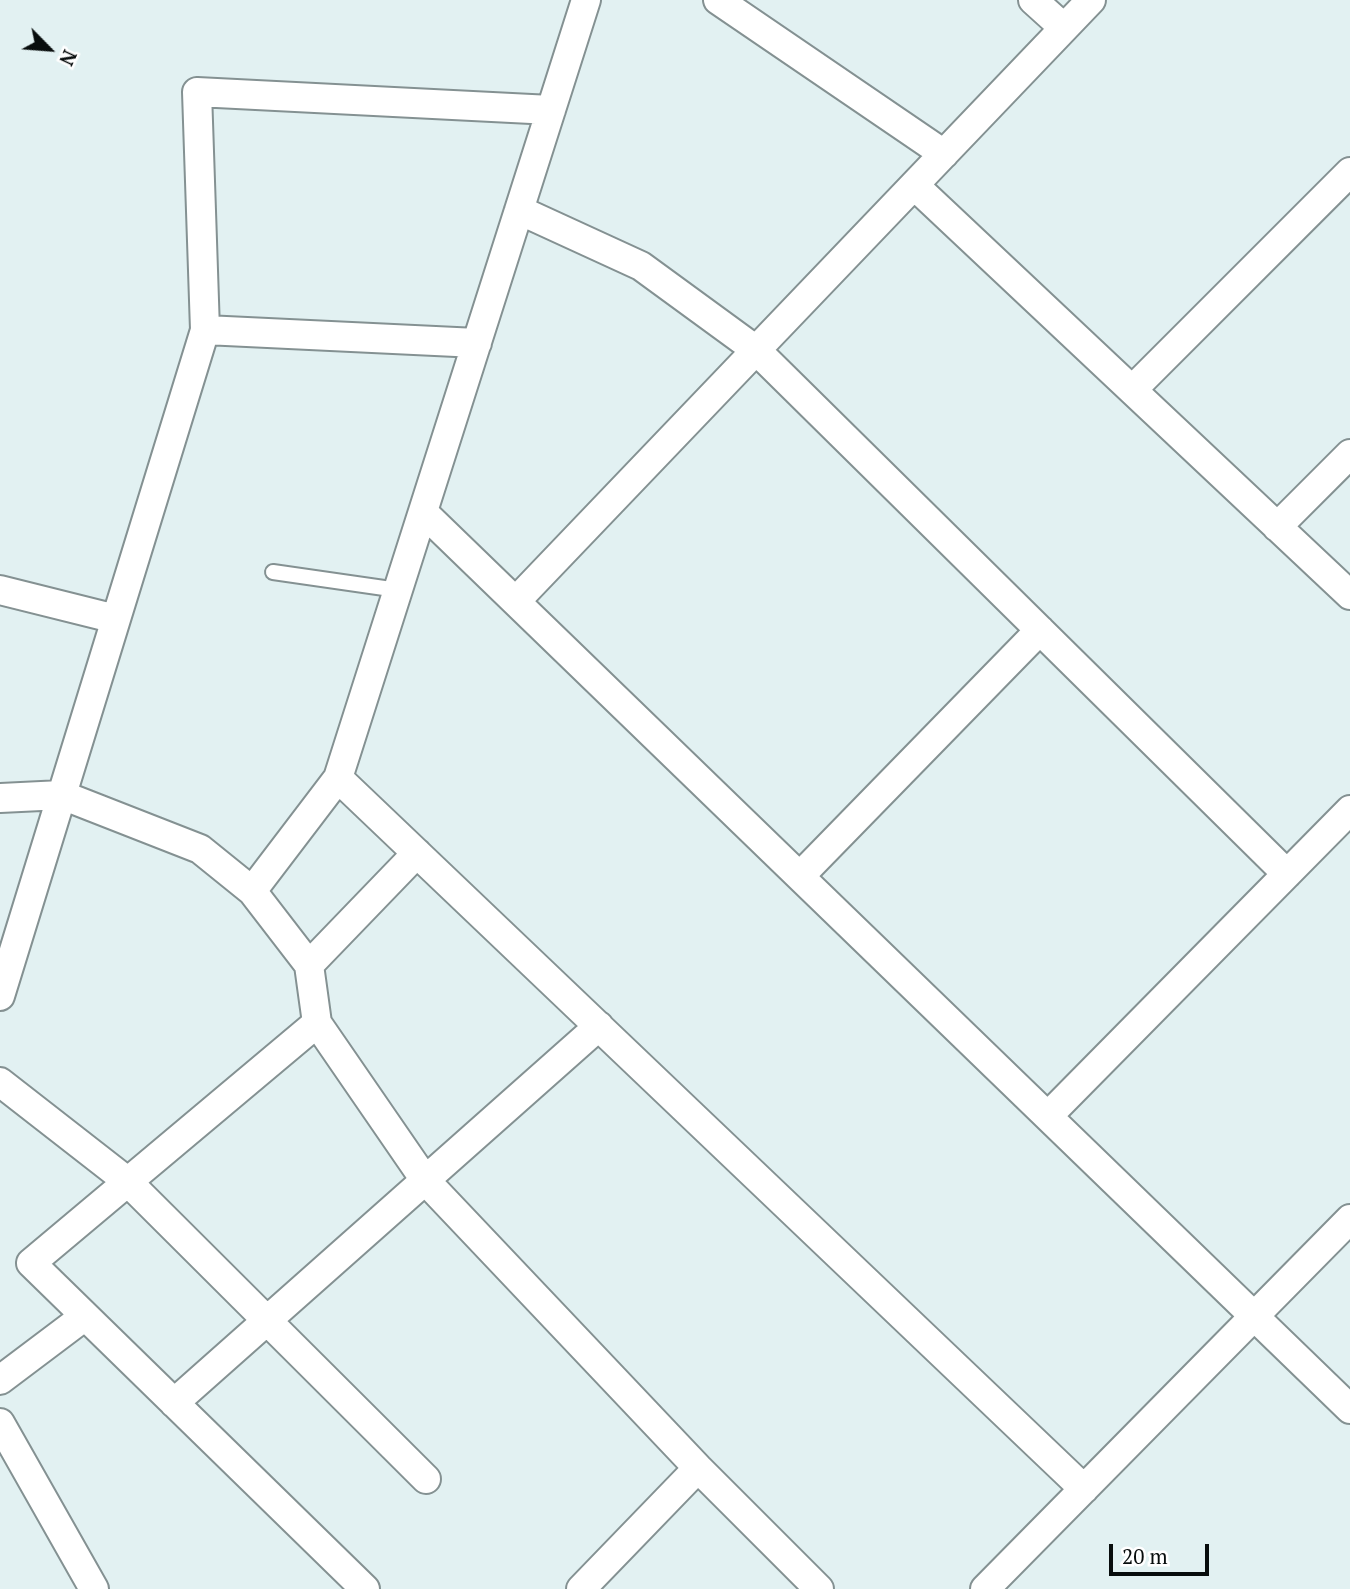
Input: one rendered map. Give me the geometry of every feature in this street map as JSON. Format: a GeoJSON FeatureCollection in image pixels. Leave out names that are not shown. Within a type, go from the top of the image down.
{"type":"FeatureCollection","features":[{"type":"Feature","properties":{"kind":"street"},"geometry":{"type":"LineString","coordinates":[[251,891],[338,778],[586,0]]}},
{"type":"Feature","properties":{"kind":"street"},"geometry":{"type":"LineString","coordinates":[[718,0],[944,154]]}},
{"type":"Feature","properties":{"kind":"street"},"geometry":{"type":"LineString","coordinates":[[1033,0],[1063,28]]}},
{"type":"Feature","properties":{"kind":"street"},"geometry":{"type":"LineString","coordinates":[[516,601],[1091,0]]}},
{"type":"Feature","properties":{"kind":"street"},"geometry":{"type":"LineString","coordinates":[[0,996],[205,330],[197,92],[551,110]]}},
{"type":"Feature","properties":{"kind":"street"},"geometry":{"type":"LineString","coordinates":[[1132,390],[1350,172]]}},
{"type":"Feature","properties":{"kind":"street"},"geometry":{"type":"LineString","coordinates":[[914,185],[1350,596]]}},
{"type":"Feature","properties":{"kind":"street"},"geometry":{"type":"LineString","coordinates":[[519,210],[641,266],[757,350],[1287,874]]}},
{"type":"Feature","properties":{"kind":"street"},"geometry":{"type":"LineString","coordinates":[[205,330],[477,344]]}},
{"type":"Feature","properties":{"kind":"street"},"geometry":{"type":"LineString","coordinates":[[1278,527],[1350,454]]}},
{"type":"Feature","properties":{"kind":"street"},"geometry":{"type":"LineString","coordinates":[[423,512],[1350,1409]]}},
{"type":"Feature","properties":{"kind":"street"},"geometry":{"type":"LineString","coordinates":[[0,590],[117,619]]}},
{"type":"Feature","properties":{"kind":"street"},"geometry":{"type":"LineString","coordinates":[[800,876],[1040,630]]}},
{"type":"Feature","properties":{"kind":"street"},"geometry":{"type":"LineString","coordinates":[[338,778],[1084,1489]]}},
{"type":"Feature","properties":{"kind":"street"},"geometry":{"type":"LineString","coordinates":[[0,798],[62,795],[200,849],[251,891],[309,965],[317,1023],[425,1180],[698,1468],[819,1589]]}},
{"type":"Feature","properties":{"kind":"street"},"geometry":{"type":"LineString","coordinates":[[1048,1116],[1350,810]]}},
{"type":"Feature","properties":{"kind":"street"},"geometry":{"type":"LineString","coordinates":[[309,965],[417,853]]}},
{"type":"Feature","properties":{"kind":"street"},"geometry":{"type":"LineString","coordinates":[[317,1023],[30,1263],[365,1589]]}},
{"type":"Feature","properties":{"kind":"street"},"geometry":{"type":"LineString","coordinates":[[174,1403],[599,1026]]}},
{"type":"Feature","properties":{"kind":"street"},"geometry":{"type":"LineString","coordinates":[[0,1082],[127,1181],[426,1479]]}},
{"type":"Feature","properties":{"kind":"street"},"geometry":{"type":"LineString","coordinates":[[985,1589],[1350,1219]]}},
{"type":"Feature","properties":{"kind":"street"},"geometry":{"type":"LineString","coordinates":[[0,1380],[85,1316]]}},
{"type":"Feature","properties":{"kind":"street"},"geometry":{"type":"LineString","coordinates":[[0,1423],[94,1589]]}},
{"type":"Feature","properties":{"kind":"street"},"geometry":{"type":"LineString","coordinates":[[581,1589],[698,1468]]}},
{"type":"Feature","properties":{"kind":"lane"},"geometry":{"type":"LineString","coordinates":[[273,572],[398,590]]}}]}
